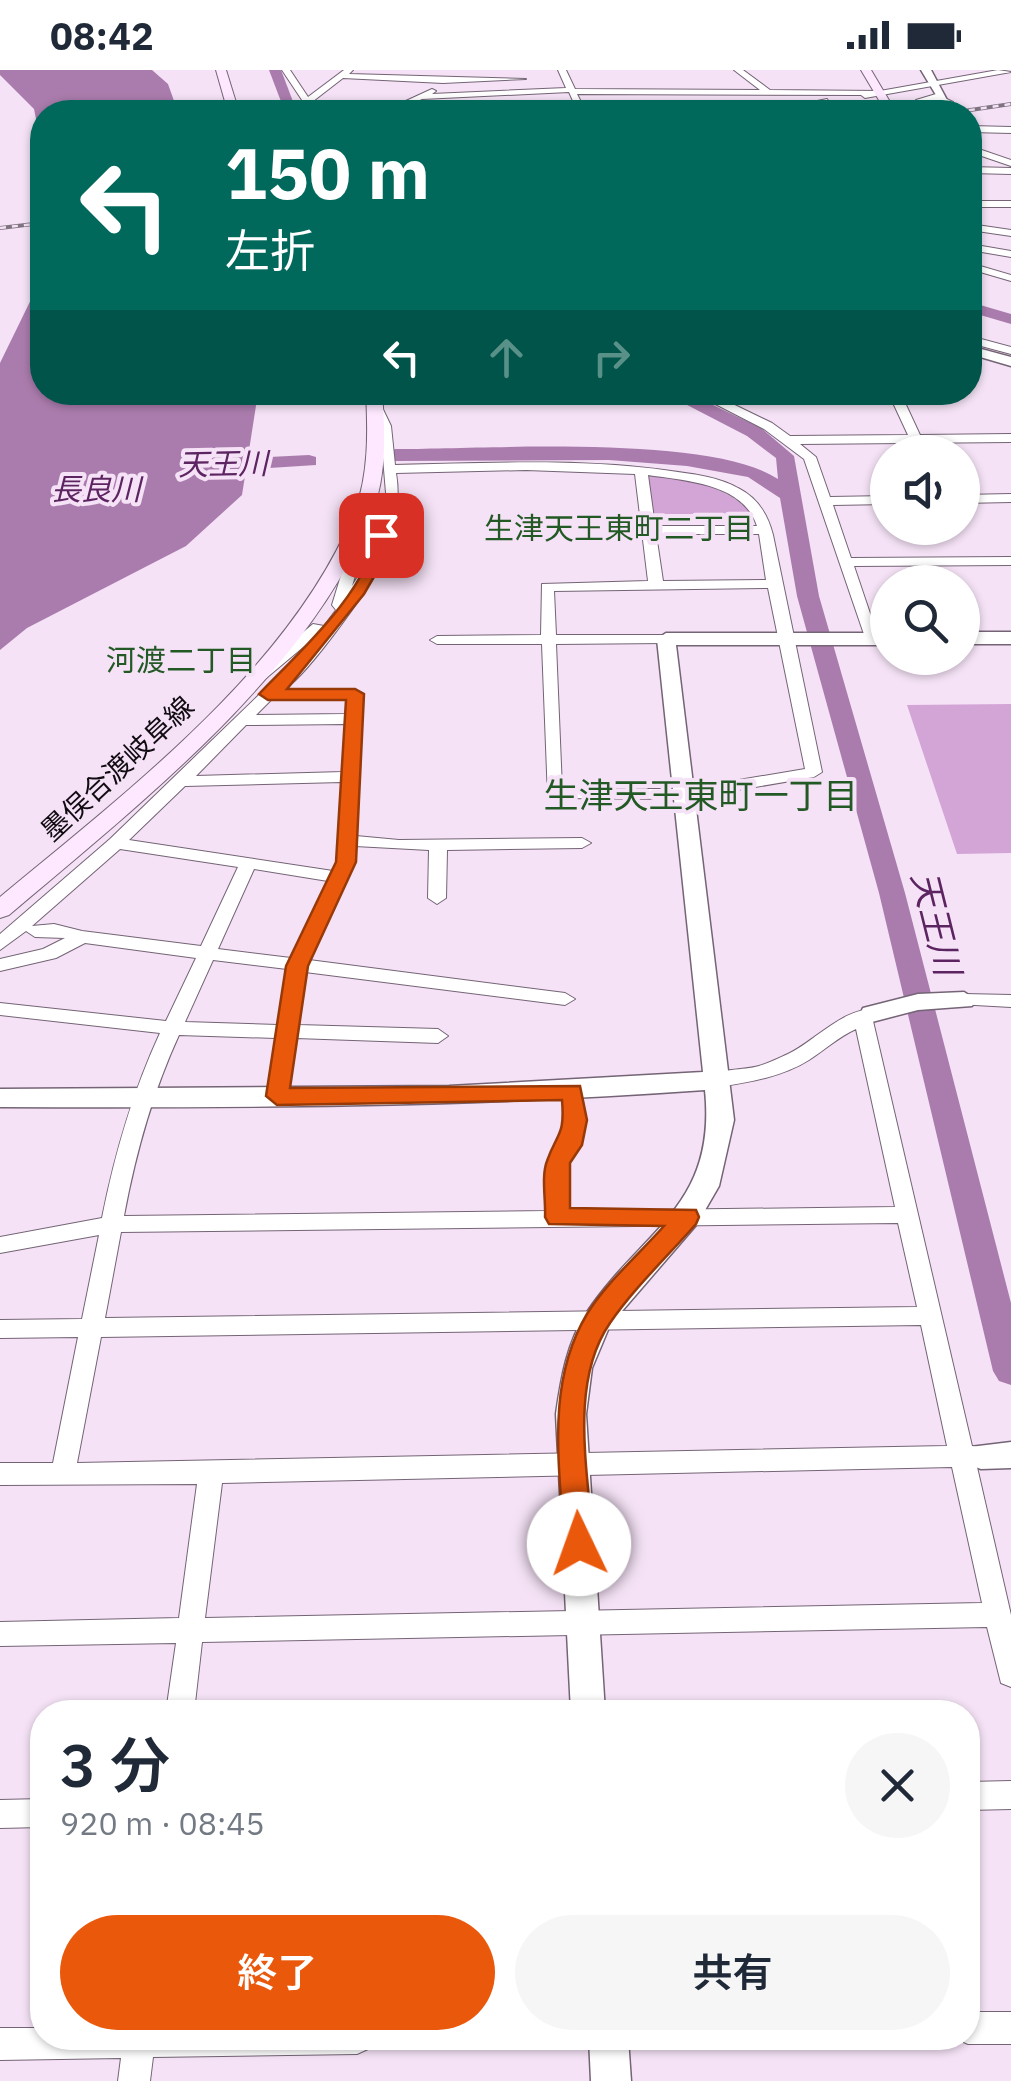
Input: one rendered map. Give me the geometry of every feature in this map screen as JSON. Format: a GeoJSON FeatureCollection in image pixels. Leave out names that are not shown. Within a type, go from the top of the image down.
{"type":"FeatureCollection","features":[{"type":"Feature","properties":{"kind":"main road"},"geometry":{"type":"LineString","coordinates":[[222,70],[231,100]]}},
{"type":"Feature","properties":{"kind":"main road"},"geometry":{"type":"LineString","coordinates":[[866,70],[883,100]]}},
{"type":"Feature","properties":{"kind":"main road","name":"墨俣合渡岐阜線"},"geometry":{"type":"LineString","coordinates":[[0,910],[152,778],[245,684],[314,604],[353,537],[368,490],[374,405]]}},
{"type":"Feature","properties":{"kind":"street"},"geometry":{"type":"LineString","coordinates":[[286,70],[307,100]]}},
{"type":"Feature","properties":{"kind":"street"},"geometry":{"type":"LineString","coordinates":[[427,98],[456,70]]}},
{"type":"Feature","properties":{"kind":"street"},"geometry":{"type":"LineString","coordinates":[[738,70],[781,100]]}},
{"type":"Feature","properties":{"kind":"street"},"geometry":{"type":"LineString","coordinates":[[926,70],[941,100]]}},
{"type":"Feature","properties":{"kind":"street"},"geometry":{"type":"LineString","coordinates":[[845,100],[1011,70]]}},
{"type":"Feature","properties":{"kind":"street"},"geometry":{"type":"LineString","coordinates":[[309,100],[346,73],[444,80],[531,79]]}},
{"type":"Feature","properties":{"kind":"street"},"geometry":{"type":"LineString","coordinates":[[548,79],[563,74],[575,100]]}},
{"type":"Feature","properties":{"kind":"street"},"geometry":{"type":"LineString","coordinates":[[421,100],[570,91],[878,93]]}},
{"type":"Feature","properties":{"kind":"street"},"geometry":{"type":"LineString","coordinates":[[712,94],[715,100]]}},
{"type":"Feature","properties":{"kind":"street"},"geometry":{"type":"LineString","coordinates":[[982,128],[1009,125]]}},
{"type":"Feature","properties":{"kind":"street"},"geometry":{"type":"LineString","coordinates":[[982,154],[1008,168]]}},
{"type":"Feature","properties":{"kind":"street"},"geometry":{"type":"LineString","coordinates":[[982,169],[1008,168]]}},
{"type":"Feature","properties":{"kind":"street"},"geometry":{"type":"LineString","coordinates":[[994,230],[1008,204],[1008,168]]}},
{"type":"Feature","properties":{"kind":"street"},"geometry":{"type":"LineString","coordinates":[[982,204],[1008,204]]}},
{"type":"Feature","properties":{"kind":"street"},"geometry":{"type":"LineString","coordinates":[[982,228],[1011,233]]}},
{"type":"Feature","properties":{"kind":"street"},"geometry":{"type":"LineString","coordinates":[[982,250],[1011,254]]}},
{"type":"Feature","properties":{"kind":"street"},"geometry":{"type":"LineString","coordinates":[[982,270],[1011,278]]}},
{"type":"Feature","properties":{"kind":"street"},"geometry":{"type":"LineString","coordinates":[[982,343],[1011,351]]}},
{"type":"Feature","properties":{"kind":"street"},"geometry":{"type":"LineString","coordinates":[[982,354],[1011,362]]}},
{"type":"Feature","properties":{"kind":"street"},"geometry":{"type":"LineString","coordinates":[[0,944],[116,843],[268,694],[286,682],[344,611],[381,551],[393,492],[389,439],[378,405]]}},
{"type":"Feature","properties":{"kind":"street"},"geometry":{"type":"LineString","coordinates":[[722,405],[791,440],[810,457],[870,628]]}},
{"type":"Feature","properties":{"kind":"street"},"geometry":{"type":"LineString","coordinates":[[900,405],[914,435]]}},
{"type":"Feature","properties":{"kind":"street"},"geometry":{"type":"LineString","coordinates":[[791,440],[870,439]]}},
{"type":"Feature","properties":{"kind":"street"},"geometry":{"type":"LineString","coordinates":[[980,439],[1010,439]]}},
{"type":"Feature","properties":{"kind":"street"},"geometry":{"type":"LineString","coordinates":[[390,469],[641,469],[704,479],[753,504],[763,530],[789,640],[814,772],[685,794],[554,794],[547,587],[774,584]]}},
{"type":"Feature","properties":{"kind":"street"},"geometry":{"type":"LineString","coordinates":[[641,469],[656,585]]}},
{"type":"Feature","properties":{"kind":"street"},"geometry":{"type":"LineString","coordinates":[[980,498],[1011,498]]}},
{"type":"Feature","properties":{"kind":"street"},"geometry":{"type":"LineString","coordinates":[[828,501],[870,500]]}},
{"type":"Feature","properties":{"kind":"street"},"geometry":{"type":"LineString","coordinates":[[650,530],[763,530]]}},
{"type":"Feature","properties":{"kind":"street"},"geometry":{"type":"LineString","coordinates":[[344,611],[339,605],[356,549],[353,537]]}},
{"type":"Feature","properties":{"kind":"street"},"geometry":{"type":"LineString","coordinates":[[847,562],[1011,561]]}},
{"type":"Feature","properties":{"kind":"street"},"geometry":{"type":"LineString","coordinates":[[245,684],[266,672],[331,616],[344,611]]}},
{"type":"Feature","properties":{"kind":"street"},"geometry":{"type":"LineString","coordinates":[[980,638],[1011,638]]}},
{"type":"Feature","properties":{"kind":"street"},"geometry":{"type":"LineString","coordinates":[[587,1700],[571,1414],[577,1368],[598,1319],[687,1217],[706,1186],[722,1120],[666,639]]}},
{"type":"Feature","properties":{"kind":"street"},"geometry":{"type":"LineString","coordinates":[[437,640],[870,639]]}},
{"type":"Feature","properties":{"kind":"street"},"geometry":{"type":"LineString","coordinates":[[268,694],[355,694],[346,862],[297,966],[277,1096]]}},
{"type":"Feature","properties":{"kind":"street"},"geometry":{"type":"LineString","coordinates":[[242,720],[354,719]]}},
{"type":"Feature","properties":{"kind":"street"},"geometry":{"type":"LineString","coordinates":[[181,781],[350,778]]}},
{"type":"Feature","properties":{"kind":"street"},"geometry":{"type":"LineString","coordinates":[[349,840],[438,845],[582,843]]}},
{"type":"Feature","properties":{"kind":"street"},"geometry":{"type":"LineString","coordinates":[[116,843],[338,877]]}},
{"type":"Feature","properties":{"kind":"street"},"geometry":{"type":"LineString","coordinates":[[437,898],[438,845]]}},
{"type":"Feature","properties":{"kind":"street"},"geometry":{"type":"LineString","coordinates":[[62,1473],[126,1156],[143,1098],[248,862]]}},
{"type":"Feature","properties":{"kind":"street"},"geometry":{"type":"LineString","coordinates":[[35,931],[54,930],[207,954],[566,999]]}},
{"type":"Feature","properties":{"kind":"street"},"geometry":{"type":"LineString","coordinates":[[0,966],[49,954],[82,937]]}},
{"type":"Feature","properties":{"kind":"street"},"geometry":{"type":"LineString","coordinates":[[0,1098],[572,1092],[718,1080],[761,1073],[788,1062],[828,1034],[868,1016],[918,1002],[1011,1001]]}},
{"type":"Feature","properties":{"kind":"street"},"geometry":{"type":"LineString","coordinates":[[0,1009],[171,1028],[438,1036]]}},
{"type":"Feature","properties":{"kind":"street"},"geometry":{"type":"LineString","coordinates":[[868,1016],[929,1316],[984,1455],[998,1615],[1011,1674]]}},
{"type":"Feature","properties":{"kind":"street"},"geometry":{"type":"LineString","coordinates":[[558,1217],[558,1162],[570,1145],[575,1120],[572,1092]]}},
{"type":"Feature","properties":{"kind":"street"},"geometry":{"type":"LineString","coordinates":[[0,1245],[113,1224],[906,1216]]}},
{"type":"Feature","properties":{"kind":"street"},"geometry":{"type":"LineString","coordinates":[[0,1329],[929,1316]]}},
{"type":"Feature","properties":{"kind":"street"},"geometry":{"type":"LineString","coordinates":[[0,1474],[211,1474],[984,1455]]}},
{"type":"Feature","properties":{"kind":"street"},"geometry":{"type":"LineString","coordinates":[[181,1700],[211,1474]]}},
{"type":"Feature","properties":{"kind":"street"},"geometry":{"type":"LineString","coordinates":[[0,1634],[998,1615]]}},
{"type":"Feature","properties":{"kind":"street"},"geometry":{"type":"LineString","coordinates":[[980,1796],[1011,1796]]}},
{"type":"Feature","properties":{"kind":"street"},"geometry":{"type":"LineString","coordinates":[[0,1814],[30,1813]]}},
{"type":"Feature","properties":{"kind":"street"},"geometry":{"type":"LineString","coordinates":[[980,2028],[1011,2028]]}},
{"type":"Feature","properties":{"kind":"street"},"geometry":{"type":"LineString","coordinates":[[0,2044],[30,2043]]}},
{"type":"Feature","properties":{"kind":"street"},"geometry":{"type":"LineString","coordinates":[[134,2081],[138,2050]]}},
{"type":"Feature","properties":{"kind":"street"},"geometry":{"type":"LineString","coordinates":[[610,2050],[611,2081]]}},
{"type":"Feature","properties":{"kind":"shaded area"},"geometry":{"type":"Polygon","coordinates":[[[647,472],[718,490],[755,514],[652,514],[647,472]]]}},
{"type":"Feature","properties":{"kind":"shaded area"},"geometry":{"type":"Polygon","coordinates":[[[1011,704],[1011,853],[957,854],[907,705],[1011,704]]]}},
{"type":"Feature","properties":{"kind":"water"},"geometry":{"type":"Polygon","coordinates":[[[0,70],[152,70],[168,84],[174,100],[30,100],[30,105],[0,75],[0,70]]]}},
{"type":"Feature","properties":{"kind":"water","name":"長良川"},"geometry":{"type":"Polygon","coordinates":[[[30,302],[30,405],[256,405],[242,495],[186,546],[27,628],[0,650],[0,363],[30,302]]]}},
{"type":"Feature","properties":{"kind":"waterway","name":"天王川"},"geometry":{"type":"LineString","coordinates":[[275,70],[286,100]]}},
{"type":"Feature","properties":{"kind":"waterway"},"geometry":{"type":"LineString","coordinates":[[982,311],[1011,319]]}},
{"type":"Feature","properties":{"kind":"waterway","name":"天王川"},"geometry":{"type":"LineString","coordinates":[[698,405],[754,432],[785,456],[808,596],[892,893],[1011,1371]]}},
{"type":"Feature","properties":{"kind":"waterway","name":"天王川"},"geometry":{"type":"LineString","coordinates":[[395,455],[609,454],[687,460],[754,472],[788,495]]}},
{"type":"Feature","properties":{"kind":"waterway","name":"天王川"},"geometry":{"type":"LineString","coordinates":[[207,466],[309,461]]}},
{"type":"Feature","properties":{"kind":"railway"},"geometry":{"type":"LineString","coordinates":[[982,108],[1011,104]]}},
{"type":"Feature","properties":{"kind":"railway"},"geometry":{"type":"LineString","coordinates":[[0,228],[30,224]]}},
{"type":"Feature","properties":{"kind":"district","name":"生津天王東町二丁目"},"geometry":{"type":"Point","coordinates":[619,527]}},
{"type":"Feature","properties":{"kind":"district","name":"河渡二丁目"},"geometry":{"type":"Point","coordinates":[181,659]}},
{"type":"Feature","properties":{"kind":"district","name":"生津天王東町一丁目"},"geometry":{"type":"Point","coordinates":[701,795]}},
{"type":"Feature","properties":{"kind":"route"},"geometry":{"type":"LineString","coordinates":[[381,535],[381,551],[356,594],[286,682],[268,694],[355,694],[346,862],[297,966],[277,1096],[572,1092],[575,1120],[570,1145],[558,1162],[558,1217],[687,1217],[598,1319],[577,1368],[571,1414],[579,1544]]}}]}
